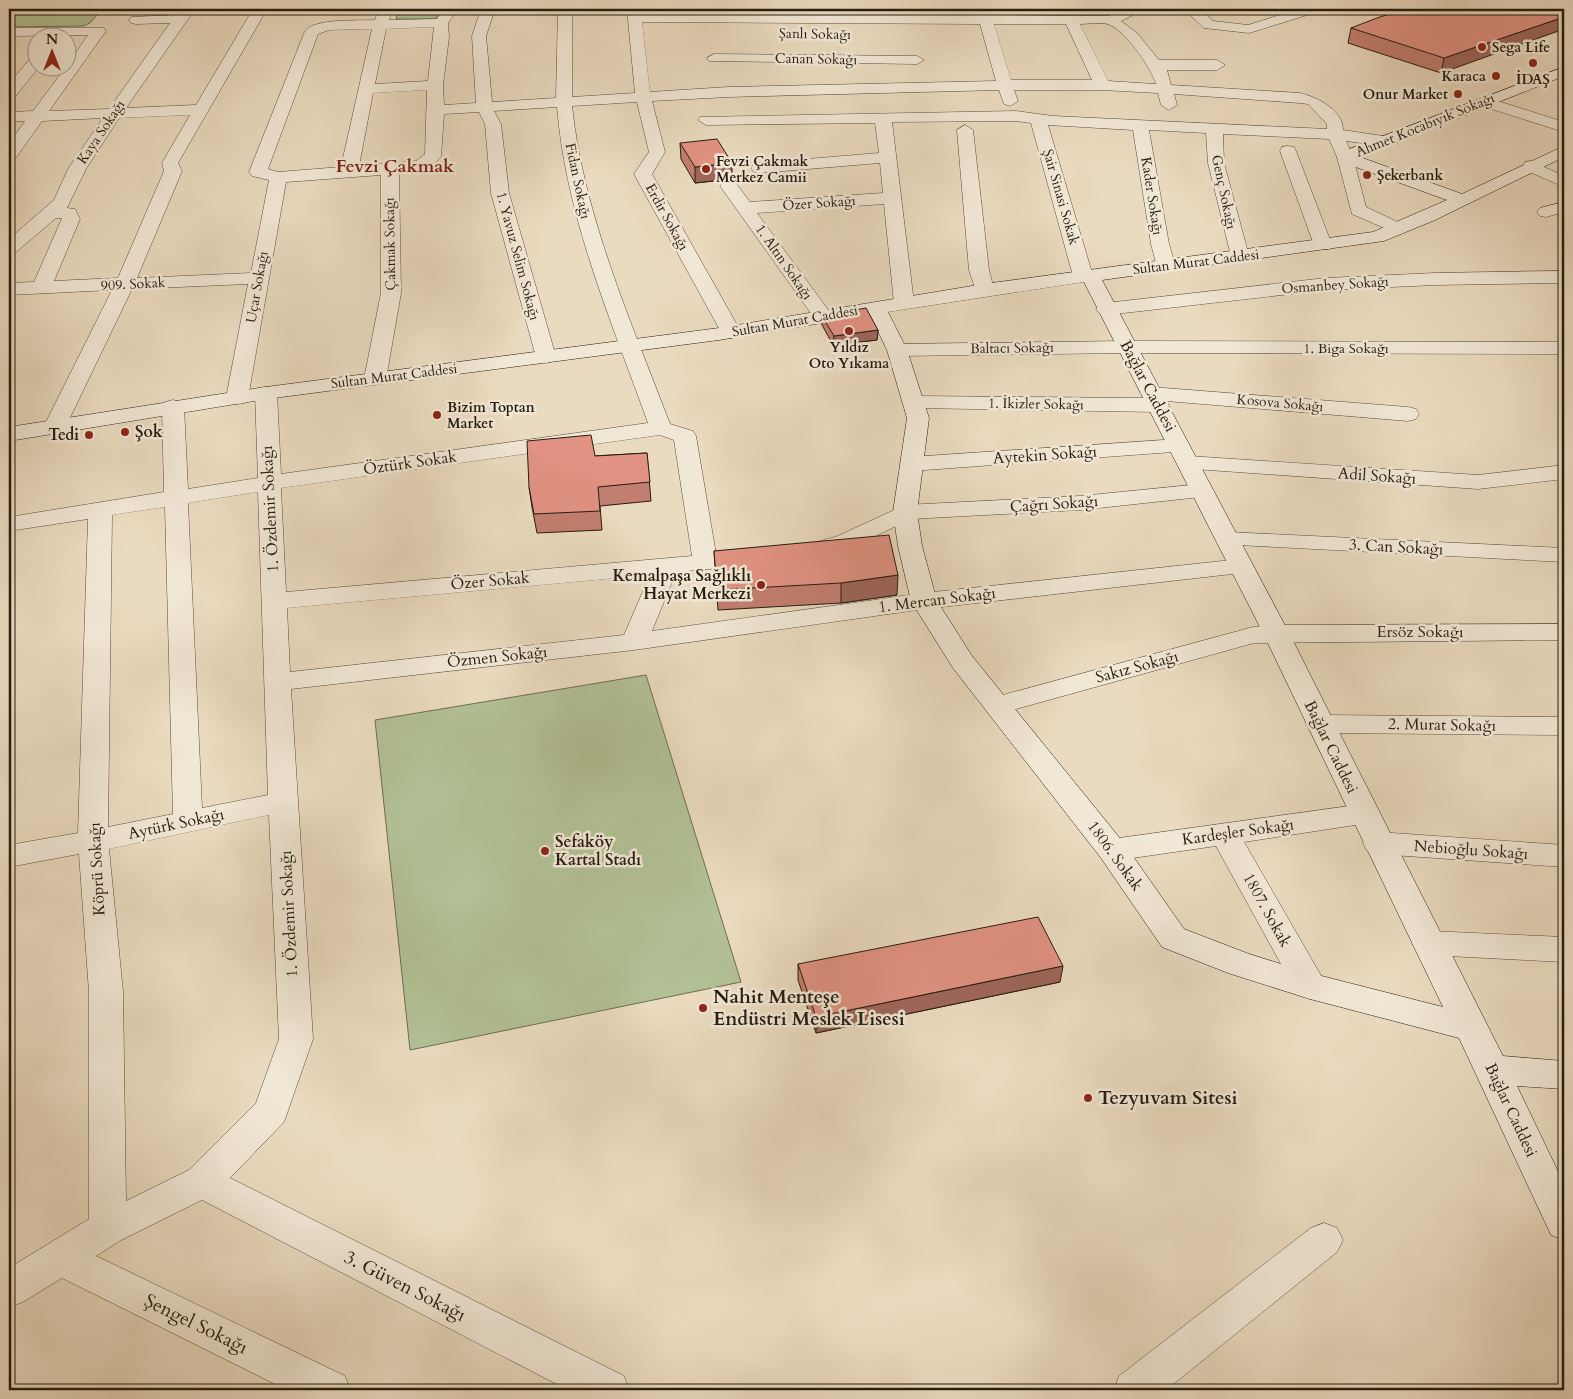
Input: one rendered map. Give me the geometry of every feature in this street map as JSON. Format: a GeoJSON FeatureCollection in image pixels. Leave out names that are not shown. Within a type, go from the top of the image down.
{"type":"FeatureCollection","features":[{"type":"Feature","properties":{"kind":"street"},"geometry":{"type":"LineString","coordinates":[[55,426],[125,284],[173,171],[170,163],[260,9]]}},
{"type":"Feature","properties":{"kind":"street"},"geometry":{"type":"LineString","coordinates":[[328,26],[334,9]]}},
{"type":"Feature","properties":{"kind":"street"},"geometry":{"type":"LineString","coordinates":[[349,172],[365,89],[380,25],[386,9]]}},
{"type":"Feature","properties":{"kind":"street"},"geometry":{"type":"LineString","coordinates":[[441,22],[328,26],[312,31],[258,172],[278,177],[390,169],[421,165],[433,156],[436,110],[435,85],[442,37],[441,22],[451,9]]}},
{"type":"Feature","properties":{"kind":"street","name":"1. Yavuz Selim Sokağı"},"geometry":{"type":"LineString","coordinates":[[488,9],[479,36],[484,107],[493,124],[500,193],[546,357]]}},
{"type":"Feature","properties":{"kind":"street","name":"Fidan Sokağı"},"geometry":{"type":"LineString","coordinates":[[565,9],[562,70],[572,163],[585,217],[661,428]]}},
{"type":"Feature","properties":{"kind":"street"},"geometry":{"type":"LineString","coordinates":[[635,13],[712,31],[914,32],[985,14],[1071,20],[1111,20],[1128,12],[1127,9]]}},
{"type":"Feature","properties":{"kind":"street"},"geometry":{"type":"LineString","coordinates":[[1167,9],[1193,9],[1209,25],[1249,29],[1312,9]]}},
{"type":"Feature","properties":{"kind":"street","name":"Erdir Sokağı"},"geometry":{"type":"LineString","coordinates":[[635,13],[638,60],[643,96],[657,152],[643,174],[731,332]]}},
{"type":"Feature","properties":{"kind":"street"},"geometry":{"type":"LineString","coordinates":[[136,20],[184,14]]}},
{"type":"Feature","properties":{"kind":"street","name":"Kaya Sokağı"},"geometry":{"type":"LineString","coordinates":[[9,248],[62,203],[77,169],[184,14]]}},
{"type":"Feature","properties":{"kind":"street"},"geometry":{"type":"LineString","coordinates":[[985,14],[1005,85],[1016,116]]}},
{"type":"Feature","properties":{"kind":"street"},"geometry":{"type":"LineString","coordinates":[[1071,20],[1102,85]]}},
{"type":"Feature","properties":{"kind":"street"},"geometry":{"type":"LineString","coordinates":[[1111,20],[1132,36],[1160,71],[1175,126]]}},
{"type":"Feature","properties":{"kind":"street"},"geometry":{"type":"LineString","coordinates":[[78,32],[99,31],[78,59]]}},
{"type":"Feature","properties":{"kind":"street"},"geometry":{"type":"LineString","coordinates":[[712,31],[714,58],[712,93],[704,127],[883,118],[1016,116],[1140,125],[1335,134],[1383,141]]}},
{"type":"Feature","properties":{"kind":"street"},"geometry":{"type":"LineString","coordinates":[[9,32],[28,33]]}},
{"type":"Feature","properties":{"kind":"street","name":"Canan Sokağı"},"geometry":{"type":"LineString","coordinates":[[714,58],[918,66],[914,32]]}},
{"type":"Feature","properties":{"kind":"street"},"geometry":{"type":"LineString","coordinates":[[1156,65],[1217,65]]}},
{"type":"Feature","properties":{"kind":"street"},"geometry":{"type":"LineString","coordinates":[[12,86],[28,69]]}},
{"type":"Feature","properties":{"kind":"street","name":"Ahmet Kocabıyık Sokağı"},"geometry":{"type":"LineString","coordinates":[[1345,157],[1564,71]]}},
{"type":"Feature","properties":{"kind":"street"},"geometry":{"type":"LineString","coordinates":[[9,154],[64,78]]}},
{"type":"Feature","properties":{"kind":"street"},"geometry":{"type":"LineString","coordinates":[[365,89],[435,85]]}},
{"type":"Feature","properties":{"kind":"street"},"geometry":{"type":"LineString","coordinates":[[436,110],[643,96],[1005,85],[1102,85],[1303,99],[1313,101],[1336,123],[1335,134],[1345,157],[1358,210],[1398,229]]}},
{"type":"Feature","properties":{"kind":"street"},"geometry":{"type":"LineString","coordinates":[[1485,102],[1564,127]]}},
{"type":"Feature","properties":{"kind":"street"},"geometry":{"type":"LineString","coordinates":[[9,117],[200,110]]}},
{"type":"Feature","properties":{"kind":"street"},"geometry":{"type":"LineString","coordinates":[[883,118],[904,303]]}},
{"type":"Feature","properties":{"kind":"street","name":"Şair Sinasi Sokak"},"geometry":{"type":"LineString","coordinates":[[1038,119],[1087,276]]}},
{"type":"Feature","properties":{"kind":"street","name":"Kader Sokağı"},"geometry":{"type":"LineString","coordinates":[[1140,125],[1160,244],[1166,264],[1164,265]]}},
{"type":"Feature","properties":{"kind":"street","name":"Genç Sokağı"},"geometry":{"type":"LineString","coordinates":[[1214,128],[1216,163],[1240,256]]}},
{"type":"Feature","properties":{"kind":"street"},"geometry":{"type":"LineString","coordinates":[[965,130],[978,270],[984,290]]}},
{"type":"Feature","properties":{"kind":"street"},"geometry":{"type":"LineString","coordinates":[[1288,151],[1323,245]]}},
{"type":"Feature","properties":{"kind":"street","name":"Sultan Murat Caddesi"},"geometry":{"type":"LineString","coordinates":[[9,434],[266,393],[731,332],[822,315],[984,290],[1378,237],[1429,216],[1531,166],[1562,153]]}},
{"type":"Feature","properties":{"kind":"street"},"geometry":{"type":"LineString","coordinates":[[760,168],[887,156]]}},
{"type":"Feature","properties":{"kind":"street","name":"Ahmet Kocabıyık Sokağı"},"geometry":{"type":"LineString","coordinates":[[1345,157],[1460,200]]}},
{"type":"Feature","properties":{"kind":"street"},"geometry":{"type":"LineString","coordinates":[[1531,166],[1564,182]]}},
{"type":"Feature","properties":{"kind":"street","name":"Çakmak Sokağı"},"geometry":{"type":"LineString","coordinates":[[375,379],[391,293],[390,169]]}},
{"type":"Feature","properties":{"kind":"street","name":"Uçar Sokağı"},"geometry":{"type":"LineString","coordinates":[[237,398],[278,177]]}},
{"type":"Feature","properties":{"kind":"street","name":"1. Altın Sokağı"},"geometry":{"type":"LineString","coordinates":[[729,186],[822,315]]}},
{"type":"Feature","properties":{"kind":"street","name":"Özer Sokağı"},"geometry":{"type":"LineString","coordinates":[[746,208],[891,198]]}},
{"type":"Feature","properties":{"kind":"street"},"geometry":{"type":"LineString","coordinates":[[1546,212],[1564,207]]}},
{"type":"Feature","properties":{"kind":"street"},"geometry":{"type":"LineString","coordinates":[[41,288],[71,219],[69,213],[50,212]]}},
{"type":"Feature","properties":{"kind":"street","name":"Bağlar Caddesi"},"geometry":{"type":"LineString","coordinates":[[1087,276],[1155,399],[1276,633],[1378,843],[1492,1070],[1564,1223]]}},
{"type":"Feature","properties":{"kind":"street","name":"Osmanbey Sokağı"},"geometry":{"type":"LineString","coordinates":[[1106,309],[1326,284],[1435,279],[1564,277]]}},
{"type":"Feature","properties":{"kind":"street","name":"909. Sokak"},"geometry":{"type":"LineString","coordinates":[[9,289],[258,278]]}},
{"type":"Feature","properties":{"kind":"street","name":"1806. Sokak"},"geometry":{"type":"LineString","coordinates":[[876,307],[897,350],[918,418],[905,512],[910,546],[924,601],[962,662],[1112,850],[1173,938],[1240,964],[1310,986],[1470,1027]]}},
{"type":"Feature","properties":{"kind":"street","name":"Baltacı Sokağı"},"geometry":{"type":"LineString","coordinates":[[897,350],[1127,347]]}},
{"type":"Feature","properties":{"kind":"street","name":"1. Biga Sokağı"},"geometry":{"type":"LineString","coordinates":[[1127,347],[1564,348]]}},
{"type":"Feature","properties":{"kind":"street","name":"1. Özdemir Sokağı"},"geometry":{"type":"LineString","coordinates":[[9,1289],[108,1228],[202,1182],[271,1111],[296,1039],[277,682],[266,393]]}},
{"type":"Feature","properties":{"kind":"street","name":"1. İkizler Sokağı"},"geometry":{"type":"LineString","coordinates":[[914,402],[1155,399]]}},
{"type":"Feature","properties":{"kind":"street","name":"Kosova Sokağı"},"geometry":{"type":"LineString","coordinates":[[1155,399],[1408,414]]}},
{"type":"Feature","properties":{"kind":"street"},"geometry":{"type":"LineString","coordinates":[[173,408],[188,822]]}},
{"type":"Feature","properties":{"kind":"street","name":"Öztürk Sokak"},"geometry":{"type":"LineString","coordinates":[[9,524],[269,483],[661,428],[685,436],[705,561]]}},
{"type":"Feature","properties":{"kind":"street","name":"Aytekin Sokağı"},"geometry":{"type":"LineString","coordinates":[[912,464],[1184,455]]}},
{"type":"Feature","properties":{"kind":"street","name":"Adil Sokağı"},"geometry":{"type":"LineString","coordinates":[[1184,455],[1478,482],[1564,472]]}},
{"type":"Feature","properties":{"kind":"street","name":"Çağrı Sokağı"},"geometry":{"type":"LineString","coordinates":[[905,512],[1080,504],[1202,491]]}},
{"type":"Feature","properties":{"kind":"street","name":"Köprü Sokağı"},"geometry":{"type":"LineString","coordinates":[[100,510],[93,841],[106,992],[108,1228]]}},
{"type":"Feature","properties":{"kind":"street","name":"Özer Sokak"},"geometry":{"type":"LineString","coordinates":[[275,601],[787,554],[847,541],[905,512]]}},
{"type":"Feature","properties":{"kind":"street","name":"3. Can Sokağı"},"geometry":{"type":"LineString","coordinates":[[1227,539],[1564,556]]}},
{"type":"Feature","properties":{"kind":"street"},"geometry":{"type":"LineString","coordinates":[[634,642],[666,566]]}},
{"type":"Feature","properties":{"kind":"street","name":"1. Mercan Sokağı"},"geometry":{"type":"LineString","coordinates":[[634,642],[924,601],[1241,566]]}},
{"type":"Feature","properties":{"kind":"street","name":"Ersöz Sokağı"},"geometry":{"type":"LineString","coordinates":[[1276,633],[1564,632]]}},
{"type":"Feature","properties":{"kind":"street","name":"Sakız Sokağı"},"geometry":{"type":"LineString","coordinates":[[998,705],[1253,635],[1276,633]]}},
{"type":"Feature","properties":{"kind":"street","name":"Özmen Sokağı"},"geometry":{"type":"LineString","coordinates":[[277,682],[634,642]]}},
{"type":"Feature","properties":{"kind":"street","name":"2. Murat Sokağı"},"geometry":{"type":"LineString","coordinates":[[1320,724],[1564,726]]}},
{"type":"Feature","properties":{"kind":"street","name":"Aytürk Sokağı"},"geometry":{"type":"LineString","coordinates":[[9,856],[93,841],[283,802]]}},
{"type":"Feature","properties":{"kind":"street","name":"Kardeşler Sokağı"},"geometry":{"type":"LineString","coordinates":[[1112,850],[1364,814]]}},
{"type":"Feature","properties":{"kind":"street","name":"1807. Sokak"},"geometry":{"type":"LineString","coordinates":[[1224,833],[1310,986]]}},
{"type":"Feature","properties":{"kind":"street","name":"Nebioğlu Sokağı"},"geometry":{"type":"LineString","coordinates":[[1378,843],[1564,856]]}},
{"type":"Feature","properties":{"kind":"street"},"geometry":{"type":"LineString","coordinates":[[1428,943],[1564,950]]}},
{"type":"Feature","properties":{"kind":"street"},"geometry":{"type":"LineString","coordinates":[[1492,1070],[1564,1075]]}},
{"type":"Feature","properties":{"kind":"street","name":"3. Güven Sokağı"},"geometry":{"type":"LineString","coordinates":[[202,1182],[609,1390]]}},
{"type":"Feature","properties":{"kind":"street"},"geometry":{"type":"LineString","coordinates":[[1134,1390],[1324,1240]]}},
{"type":"Feature","properties":{"kind":"street","name":"Şengel Sokağı"},"geometry":{"type":"LineString","coordinates":[[61,1258],[330,1390]]}},
{"type":"Feature","properties":{"kind":"green space"},"geometry":{"type":"Polygon","coordinates":[[[9,9],[102,9],[91,22],[84,26],[9,27],[9,9]]]}},
{"type":"Feature","properties":{"kind":"green space"},"geometry":{"type":"Polygon","coordinates":[[[399,9],[443,9],[435,19],[396,19],[399,9]]]}},
{"type":"Feature","properties":{"kind":"green space","name":"Sefaköy Kartal Stadı"},"geometry":{"type":"Polygon","coordinates":[[[646,675],[741,982],[410,1050],[375,720],[646,675]]]}},
{"type":"Feature","properties":{"kind":"building"},"geometry":{"type":"Polygon","coordinates":[[[1404,9],[1564,9],[1564,17],[1444,58],[1351,28],[1404,9]]]}},
{"type":"Feature","properties":{"kind":"building"},"geometry":{"type":"Polygon","coordinates":[[[717,139],[732,163],[695,167],[680,143],[717,139]]]}},
{"type":"Feature","properties":{"kind":"building"},"geometry":{"type":"Polygon","coordinates":[[[866,308],[878,330],[834,336],[822,316],[866,308]]]}},
{"type":"Feature","properties":{"kind":"building"},"geometry":{"type":"Polygon","coordinates":[[[591,435],[595,456],[647,453],[650,482],[598,487],[600,511],[534,514],[529,487],[527,441],[591,435]]]}},
{"type":"Feature","properties":{"kind":"building"},"geometry":{"type":"Polygon","coordinates":[[[889,535],[898,575],[841,583],[717,590],[714,551],[889,535]]]}},
{"type":"Feature","properties":{"kind":"building","name":"Nahit Menteşe Endüstri Meslek Lisesi"},"geometry":{"type":"Polygon","coordinates":[[[1038,917],[1063,966],[816,1017],[798,964],[1038,917]]]}},
{"type":"Feature","properties":{"kind":"place","name":"Sega Life"},"geometry":{"type":"Point","coordinates":[1482,47]}},
{"type":"Feature","properties":{"kind":"place","name":"İDAŞ"},"geometry":{"type":"Point","coordinates":[1533,63]}},
{"type":"Feature","properties":{"kind":"place","name":"Karaca"},"geometry":{"type":"Point","coordinates":[1496,76]}},
{"type":"Feature","properties":{"kind":"place","name":"Onur Market"},"geometry":{"type":"Point","coordinates":[1458,94]}},
{"type":"Feature","properties":{"kind":"place","name":"Fevzi Çakmak Merkez Camii"},"geometry":{"type":"Point","coordinates":[706,169]}},
{"type":"Feature","properties":{"kind":"place","name":"Şekerbank"},"geometry":{"type":"Point","coordinates":[1367,175]}},
{"type":"Feature","properties":{"kind":"place","name":"Yıldız Oto Yıkama"},"geometry":{"type":"Point","coordinates":[849,331]}},
{"type":"Feature","properties":{"kind":"place","name":"Bizim Toptan Market"},"geometry":{"type":"Point","coordinates":[437,415]}},
{"type":"Feature","properties":{"kind":"place","name":"Şok"},"geometry":{"type":"Point","coordinates":[125,432]}},
{"type":"Feature","properties":{"kind":"place","name":"Tedi"},"geometry":{"type":"Point","coordinates":[89,435]}},
{"type":"Feature","properties":{"kind":"place","name":"Kemalpaşa Sağlıklı Hayat Merkezi"},"geometry":{"type":"Point","coordinates":[761,585]}},
{"type":"Feature","properties":{"kind":"place","name":"Sefaköy Kartal Stadı"},"geometry":{"type":"Point","coordinates":[545,851]}},
{"type":"Feature","properties":{"kind":"place","name":"Nahit Menteşe Endüstri Meslek Lisesi"},"geometry":{"type":"Point","coordinates":[703,1008]}},
{"type":"Feature","properties":{"kind":"place","name":"Tezyuvam Sitesi"},"geometry":{"type":"Point","coordinates":[1088,1098]}},
{"type":"Feature","properties":{"kind":"district","name":"Fevzi Çakmak"},"geometry":{"type":"Point","coordinates":[395,166]}}]}
